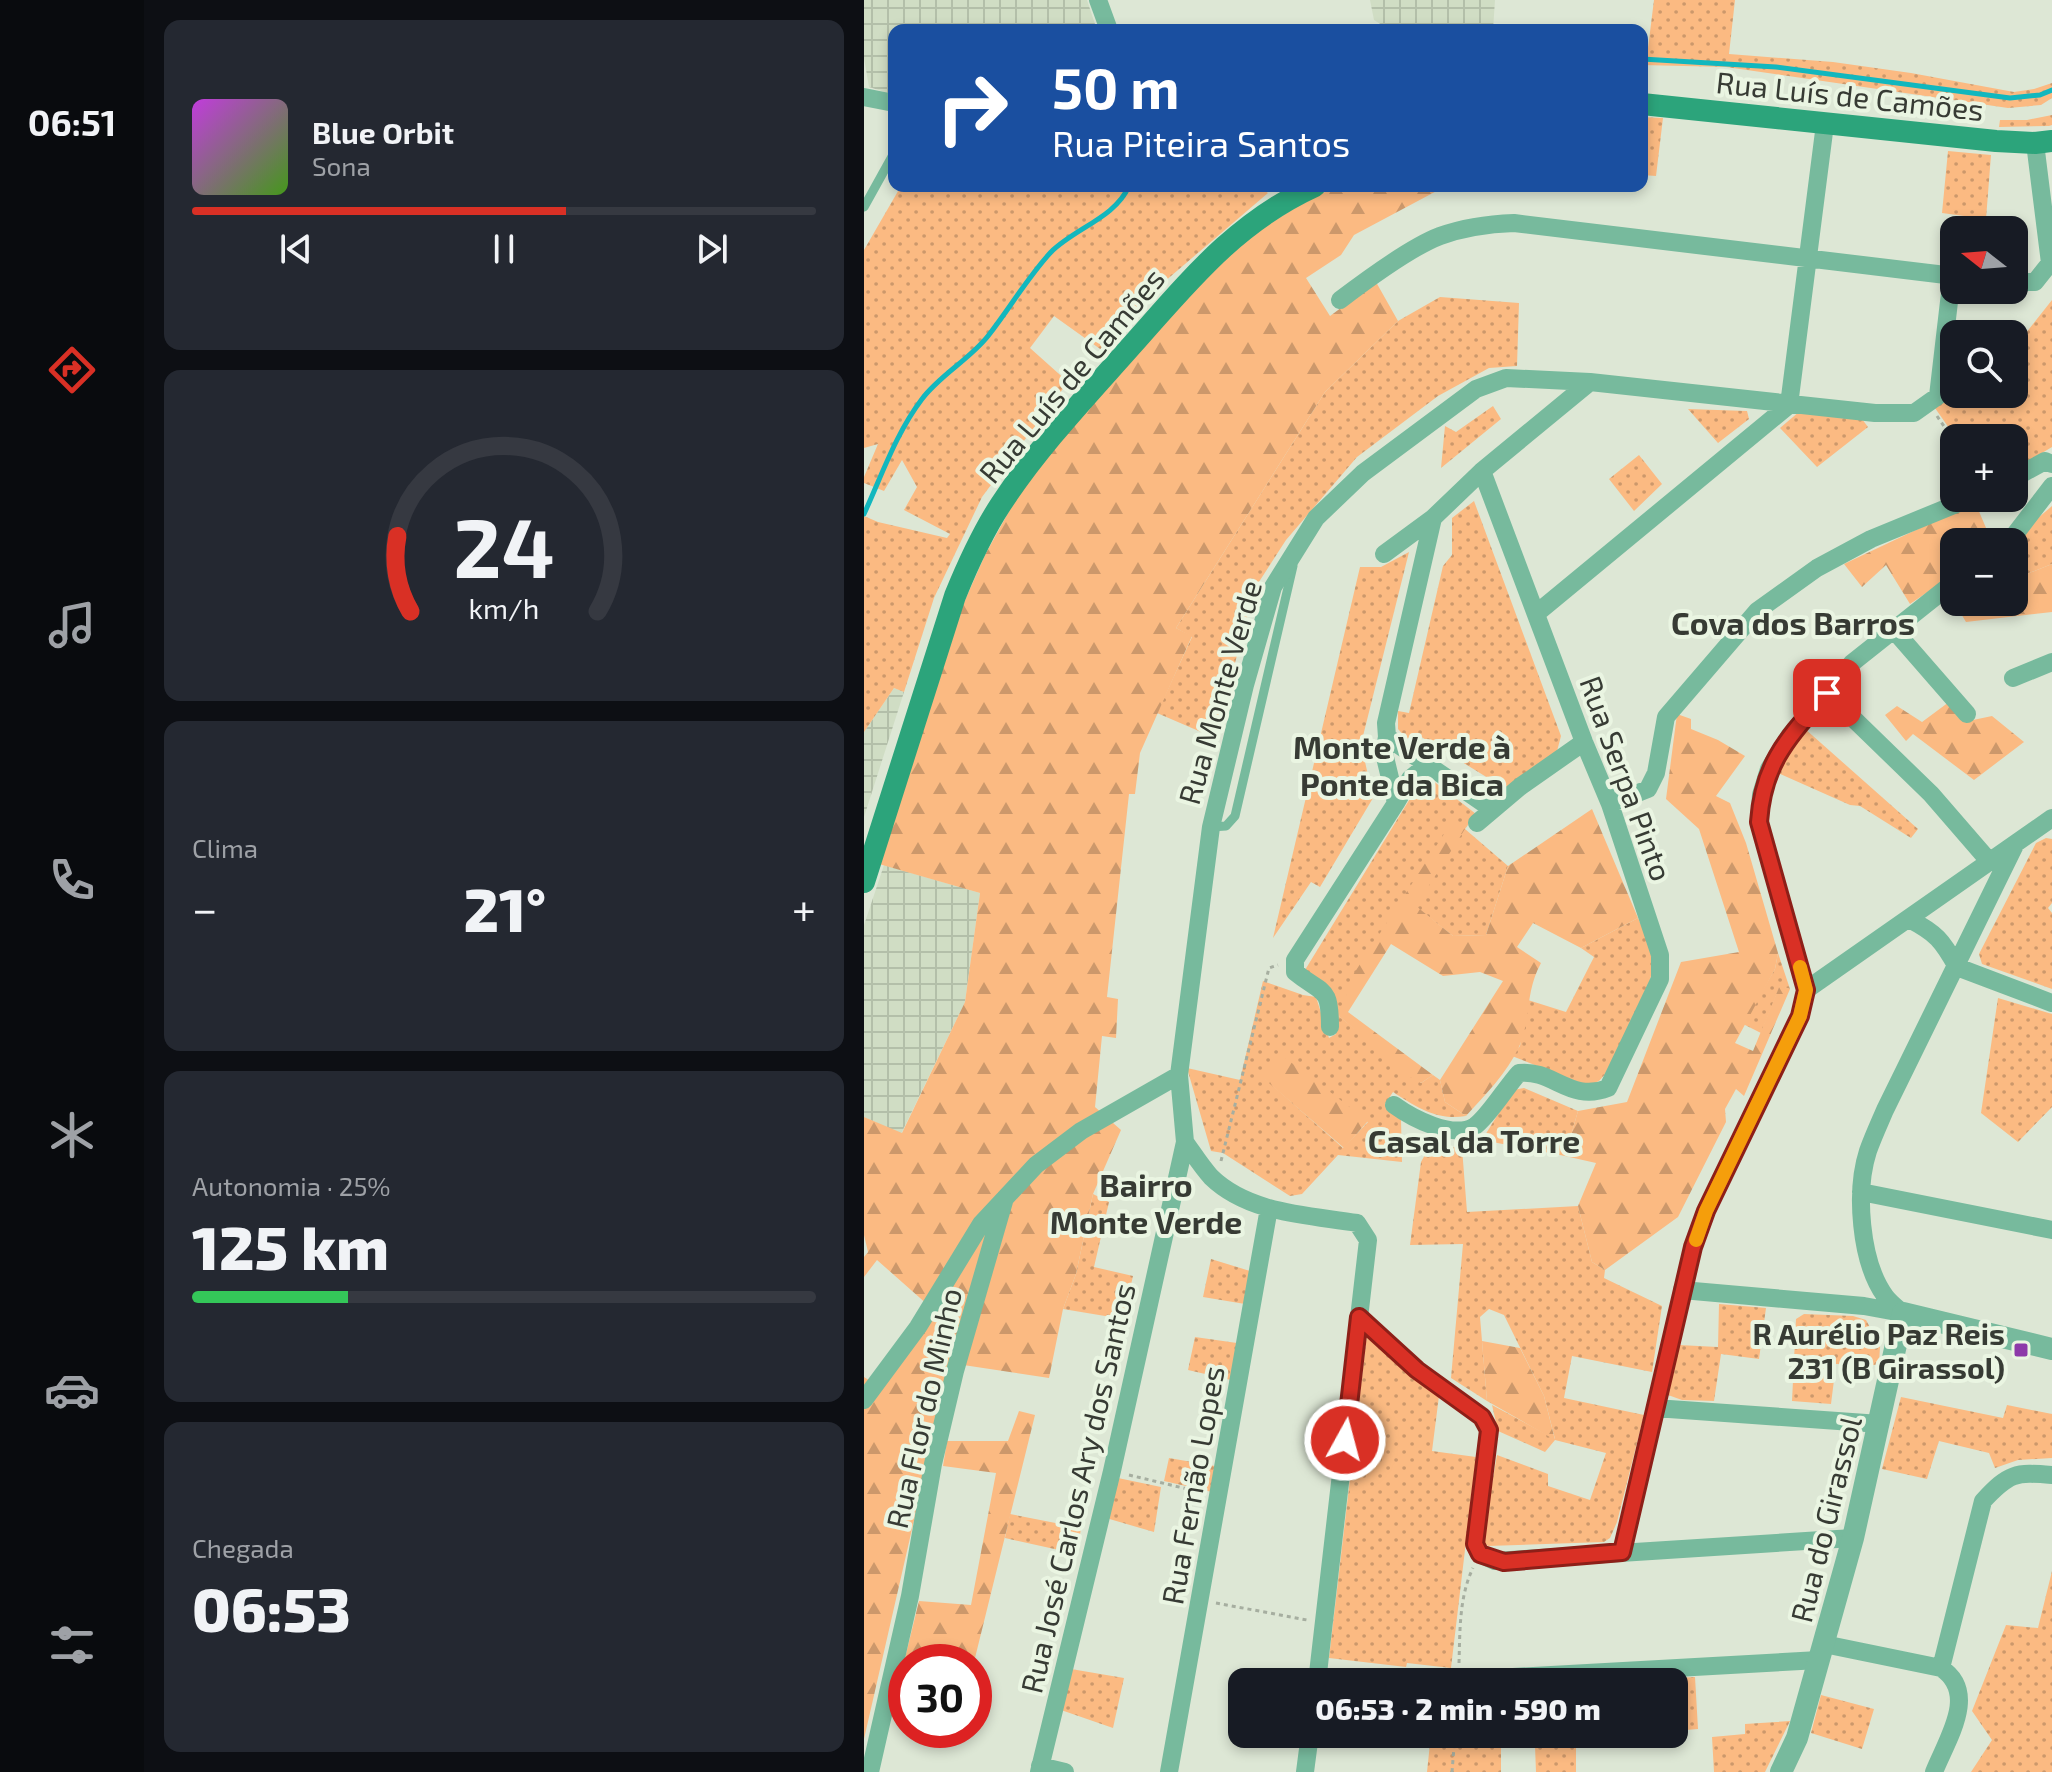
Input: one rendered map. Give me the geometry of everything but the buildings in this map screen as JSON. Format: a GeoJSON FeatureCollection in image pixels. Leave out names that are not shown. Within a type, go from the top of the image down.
{"type":"FeatureCollection","features":[{"type":"Feature","properties":{"kind":"main road","name":"Rua Luís de Camões"},"geometry":{"type":"LineString","coordinates":[[1648,105],[1825,124],[2044,142]]}},
{"type":"Feature","properties":{"kind":"main road","name":"Rua Luís de Camões"},"geometry":{"type":"LineString","coordinates":[[864,882],[955,596],[974,550],[1001,503],[1055,431],[1213,255],[1249,224],[1302,192]]}},
{"type":"Feature","properties":{"kind":"street"},"geometry":{"type":"LineString","coordinates":[[1098,0],[1107,24]]}},
{"type":"Feature","properties":{"kind":"street"},"geometry":{"type":"LineString","coordinates":[[864,97],[888,102]]}},
{"type":"Feature","properties":{"kind":"street"},"geometry":{"type":"LineString","coordinates":[[1537,613],[1789,405],[1825,124]]}},
{"type":"Feature","properties":{"kind":"street"},"geometry":{"type":"LineString","coordinates":[[2028,282],[2035,282],[2050,263],[2044,142]]}},
{"type":"Feature","properties":{"kind":"street"},"geometry":{"type":"LineString","coordinates":[[1340,300],[1365,281],[1438,237],[1481,224],[1514,223],[1940,274]]}},
{"type":"Feature","properties":{"kind":"street"},"geometry":{"type":"LineString","coordinates":[[1928,403],[1938,396],[1950,304]]}},
{"type":"Feature","properties":{"kind":"street","name":"Rua Monte Verde"},"geometry":{"type":"LineString","coordinates":[[1179,1075],[1211,827],[1245,685],[1273,587],[1316,518],[1363,473],[1476,389],[1506,378],[1590,382],[1875,413],[1914,413],[1928,403]]}},
{"type":"Feature","properties":{"kind":"street"},"geometry":{"type":"LineString","coordinates":[[1384,554],[1433,518],[1482,471],[1590,382]]}},
{"type":"Feature","properties":{"kind":"street"},"geometry":{"type":"LineString","coordinates":[[2028,470],[2045,461],[2052,464]]}},
{"type":"Feature","properties":{"kind":"street","name":"Rua Serpa Pinto"},"geometry":{"type":"LineString","coordinates":[[1394,1105],[1418,1122],[1465,1130],[1477,1125],[1519,1073],[1531,1071],[1575,1091],[1593,1094],[1608,1088],[1660,979],[1660,955],[1610,804],[1482,471]]}},
{"type":"Feature","properties":{"kind":"street"},"geometry":{"type":"LineString","coordinates":[[2020,528],[2052,486]]}},
{"type":"Feature","properties":{"kind":"street"},"geometry":{"type":"LineString","coordinates":[[1610,804],[1648,789],[1656,773],[1666,717],[1757,611],[1817,568],[1871,539],[1940,511]]}},
{"type":"Feature","properties":{"kind":"street"},"geometry":{"type":"LineString","coordinates":[[1396,803],[1384,753],[1386,723],[1433,518]]}},
{"type":"Feature","properties":{"kind":"street"},"geometry":{"type":"LineString","coordinates":[[1622,1552],[1682,1290],[1706,1211],[1800,1016],[1806,990],[1759,822],[1761,795],[1769,769],[1790,735],[1852,663],[1940,593]]}},
{"type":"Feature","properties":{"kind":"street"},"geometry":{"type":"LineString","coordinates":[[1893,629],[1967,714]]}},
{"type":"Feature","properties":{"kind":"street"},"geometry":{"type":"LineString","coordinates":[[2013,678],[2052,662]]}},
{"type":"Feature","properties":{"kind":"street"},"geometry":{"type":"LineString","coordinates":[[1827,693],[1931,794],[1989,861]]}},
{"type":"Feature","properties":{"kind":"street"},"geometry":{"type":"LineString","coordinates":[[1387,737],[1492,809]]}},
{"type":"Feature","properties":{"kind":"street"},"geometry":{"type":"LineString","coordinates":[[1477,823],[1584,742]]}},
{"type":"Feature","properties":{"kind":"street"},"geometry":{"type":"LineString","coordinates":[[1330,1027],[1327,996],[1295,972],[1295,960],[1410,779],[1428,764]]}},
{"type":"Feature","properties":{"kind":"street"},"geometry":{"type":"LineString","coordinates":[[1806,990],[2052,818]]}},
{"type":"Feature","properties":{"kind":"street"},"geometry":{"type":"LineString","coordinates":[[1903,1313],[1886,1297],[1875,1277],[1863,1235],[1861,1192],[1868,1153],[1885,1110],[2016,843]]}},
{"type":"Feature","properties":{"kind":"street"},"geometry":{"type":"LineString","coordinates":[[1909,919],[1944,942],[1957,967],[2052,1003]]}},
{"type":"Feature","properties":{"kind":"street"},"geometry":{"type":"LineString","coordinates":[[864,1400],[918,1327],[981,1224],[1036,1165],[1081,1131],[1179,1075]]}},
{"type":"Feature","properties":{"kind":"street","name":"Rua José Carlos Ary dos Santos"},"geometry":{"type":"LineString","coordinates":[[1040,1769],[1112,1471],[1185,1142],[1179,1075]]}},
{"type":"Feature","properties":{"kind":"street"},"geometry":{"type":"LineString","coordinates":[[1185,1142],[1216,1181],[1231,1192],[1269,1208],[1357,1223],[1368,1240],[1319,1668]]}},
{"type":"Feature","properties":{"kind":"street"},"geometry":{"type":"LineString","coordinates":[[1861,1192],[2052,1230]]}},
{"type":"Feature","properties":{"kind":"street","name":"Rua Flor do Minho"},"geometry":{"type":"LineString","coordinates":[[870,1772],[910,1596],[937,1448],[955,1371],[1005,1198]]}},
{"type":"Feature","properties":{"kind":"street","name":"Rua Fernão Lopes"},"geometry":{"type":"LineString","coordinates":[[1169,1772],[1269,1208]]}},
{"type":"Feature","properties":{"kind":"street"},"geometry":{"type":"LineString","coordinates":[[1682,1290],[1864,1306],[2052,1349]]}},
{"type":"Feature","properties":{"kind":"street","name":"Rua do Girassol"},"geometry":{"type":"LineString","coordinates":[[1781,1772],[1797,1738],[1853,1538],[1903,1313]]}},
{"type":"Feature","properties":{"kind":"street"},"geometry":{"type":"LineString","coordinates":[[1359,1317],[1417,1370],[1482,1417],[1489,1430],[1475,1544],[1480,1554],[1504,1562],[1853,1538]]}},
{"type":"Feature","properties":{"kind":"street"},"geometry":{"type":"LineString","coordinates":[[1655,1408],[1880,1424]]}},
{"type":"Feature","properties":{"kind":"street"},"geometry":{"type":"LineString","coordinates":[[1941,1668],[1983,1501],[2002,1480],[2024,1473],[2052,1475]]}},
{"type":"Feature","properties":{"kind":"street"},"geometry":{"type":"LineString","coordinates":[[1615,1668],[1822,1652],[1941,1668],[1952,1675],[1959,1687],[1961,1701],[1934,1772]]}},
{"type":"Feature","properties":{"kind":"street"},"geometry":{"type":"LineString","coordinates":[[1305,1772],[1308,1748]]}},
{"type":"Feature","properties":{"kind":"street"},"geometry":{"type":"LineString","coordinates":[[1040,1769],[1065,1772]]}},
{"type":"Feature","properties":{"kind":"lane"},"geometry":{"type":"LineString","coordinates":[[864,207],[888,164]]}},
{"type":"Feature","properties":{"kind":"path"},"geometry":{"type":"LineString","coordinates":[[1928,403],[1942,424]]}},
{"type":"Feature","properties":{"kind":"path"},"geometry":{"type":"LineString","coordinates":[[1216,1181],[1269,968]]}},
{"type":"Feature","properties":{"kind":"path"},"geometry":{"type":"LineString","coordinates":[[1112,1471],[1219,1497]]}},
{"type":"Feature","properties":{"kind":"path"},"geometry":{"type":"LineString","coordinates":[[1459,1668],[1461,1610],[1467,1580]]}},
{"type":"Feature","properties":{"kind":"path"},"geometry":{"type":"LineString","coordinates":[[1200,1601],[1262,1610],[1324,1624]]}},
{"type":"Feature","properties":{"kind":"path"},"geometry":{"type":"LineString","coordinates":[[1452,1772],[1454,1748]]}},
{"type":"Feature","properties":{"kind":"shaded area"},"geometry":{"type":"Polygon","coordinates":[[[864,0],[1087,0],[1095,24],[888,24],[888,93],[869,87],[864,58],[864,0]]]}},
{"type":"Feature","properties":{"kind":"shaded area"},"geometry":{"type":"Polygon","coordinates":[[[1370,0],[1495,0],[1493,24],[1380,24],[1374,20],[1370,0]]]}},
{"type":"Feature","properties":{"kind":"shaded area"},"geometry":{"type":"Polygon","coordinates":[[[894,688],[904,692],[864,817],[864,732],[894,688]]]}},
{"type":"Feature","properties":{"kind":"shaded area"},"geometry":{"type":"Polygon","coordinates":[[[884,865],[980,893],[965,1002],[901,1134],[864,1117],[864,925],[884,865]]]}},
{"type":"Feature","properties":{"kind":"green space"},"geometry":{"type":"Polygon","coordinates":[[[1654,0],[1735,0],[1729,54],[1833,62],[2014,92],[2052,83],[2052,98],[2041,105],[2008,108],[1726,67],[1648,65],[1654,0]]]}},
{"type":"Feature","properties":{"kind":"green space"},"geometry":{"type":"Polygon","coordinates":[[[2052,115],[2052,125],[2049,126],[1999,127],[2000,120],[2027,120],[2052,115]]]}},
{"type":"Feature","properties":{"kind":"green space"},"geometry":{"type":"Polygon","coordinates":[[[1648,117],[1663,118],[1656,176],[1648,175],[1648,117]]]}},
{"type":"Feature","properties":{"kind":"green space"},"geometry":{"type":"Polygon","coordinates":[[[1948,151],[1991,155],[1986,216],[1942,213],[1948,151]]]}},
{"type":"Feature","properties":{"kind":"green space"},"geometry":{"type":"Polygon","coordinates":[[[898,192],[1268,193],[1157,288],[1103,351],[1054,316],[1030,348],[1068,382],[982,497],[934,598],[904,692],[894,688],[864,732],[864,516],[947,538],[950,534],[904,510],[917,487],[902,460],[884,491],[864,483],[878,444],[864,448],[864,250],[898,192]]]}},
{"type":"Feature","properties":{"kind":"green space"},"geometry":{"type":"Polygon","coordinates":[[[1325,192],[1435,192],[1354,235],[1341,255],[1306,278],[1330,316],[1376,282],[1398,321],[1325,392],[1176,628],[1192,636],[1140,753],[1135,794],[1129,794],[1107,997],[1118,999],[1116,1038],[1102,1036],[1095,1107],[1121,1130],[1093,1194],[1076,1274],[1063,1309],[1049,1378],[950,1363],[864,1739],[864,1377],[881,1388],[937,1313],[877,1260],[864,1277],[864,1257],[868,1252],[864,1235],[864,1117],[902,1133],[965,1002],[980,893],[879,864],[962,607],[985,555],[1013,504],[1045,459],[1177,304],[1258,231],[1325,192]]]}},
{"type":"Feature","properties":{"kind":"green space"},"geometry":{"type":"Polygon","coordinates":[[[1440,297],[1519,303],[1517,366],[1489,368],[1438,396],[1357,457],[1286,540],[1255,588],[1215,738],[1157,713],[1192,637],[1176,628],[1325,392],[1398,321],[1440,297]]]}},
{"type":"Feature","properties":{"kind":"green space"},"geometry":{"type":"Polygon","coordinates":[[[2052,300],[2052,447],[2028,462],[2028,424],[1946,424],[1935,408],[1940,404],[1940,408],[2028,408],[2028,330],[2052,300]]]}},
{"type":"Feature","properties":{"kind":"green space"},"geometry":{"type":"Polygon","coordinates":[[[1493,406],[1501,419],[1441,468],[1445,426],[1456,432],[1493,406]]]}},
{"type":"Feature","properties":{"kind":"green space"},"geometry":{"type":"Polygon","coordinates":[[[1688,409],[1747,411],[1749,419],[1718,443],[1688,409]]]}},
{"type":"Feature","properties":{"kind":"green space"},"geometry":{"type":"Polygon","coordinates":[[[1800,411],[1862,419],[1868,427],[1817,467],[1780,428],[1800,411]]]}},
{"type":"Feature","properties":{"kind":"green space"},"geometry":{"type":"Polygon","coordinates":[[[1639,455],[1662,484],[1634,511],[1609,479],[1639,455]]]}},
{"type":"Feature","properties":{"kind":"green space"},"geometry":{"type":"Polygon","coordinates":[[[1474,501],[1561,736],[1556,755],[1495,795],[1484,791],[1488,778],[1415,733],[1407,739],[1398,729],[1398,711],[1409,713],[1443,566],[1452,555],[1452,518],[1474,501]]]}},
{"type":"Feature","properties":{"kind":"green space"},"geometry":{"type":"Polygon","coordinates":[[[2052,506],[2052,564],[2028,573],[2028,528],[2052,506]]]}},
{"type":"Feature","properties":{"kind":"green space"},"geometry":{"type":"Polygon","coordinates":[[[1954,512],[1979,512],[1986,528],[1940,528],[1940,584],[1910,604],[1886,565],[1862,587],[1844,564],[1954,512]]]}},
{"type":"Feature","properties":{"kind":"green space"},"geometry":{"type":"Polygon","coordinates":[[[1409,552],[1363,736],[1362,748],[1373,798],[1320,887],[1311,882],[1273,938],[1360,567],[1381,567],[1409,552]]]}},
{"type":"Feature","properties":{"kind":"green space"},"geometry":{"type":"Polygon","coordinates":[[[2052,564],[2052,612],[2028,615],[2028,573],[2052,564]]]}},
{"type":"Feature","properties":{"kind":"green space"},"geometry":{"type":"Polygon","coordinates":[[[1962,616],[2018,616],[1966,622],[1962,616]]]}},
{"type":"Feature","properties":{"kind":"green space"},"geometry":{"type":"Polygon","coordinates":[[[1949,702],[1973,720],[1992,716],[2024,742],[1974,780],[1913,734],[1906,741],[1885,715],[1897,706],[1922,722],[1949,702]]]}},
{"type":"Feature","properties":{"kind":"green space"},"geometry":{"type":"Polygon","coordinates":[[[1677,714],[1691,719],[1691,729],[1745,756],[1716,796],[1730,803],[1746,843],[1778,953],[1775,969],[1735,1043],[1753,1051],[1780,985],[1790,989],[1744,1096],[1736,1089],[1725,1109],[1726,1122],[1678,1217],[1605,1270],[1592,1262],[1578,1206],[1596,1163],[1565,1156],[1578,1111],[1627,1102],[1681,962],[1739,952],[1699,829],[1666,799],[1677,714]]]}},
{"type":"Feature","properties":{"kind":"green space"},"geometry":{"type":"Polygon","coordinates":[[[1804,728],[1918,829],[1911,838],[1860,806],[1850,805],[1776,772],[1804,728]]]}},
{"type":"Feature","properties":{"kind":"green space"},"geometry":{"type":"Polygon","coordinates":[[[1432,780],[1476,814],[1465,829],[1508,866],[1486,935],[1453,936],[1415,906],[1464,829],[1339,1016],[1421,1083],[1433,1075],[1440,1080],[1445,1102],[1466,1116],[1436,1115],[1393,1092],[1385,1104],[1401,1120],[1402,1162],[1338,1155],[1302,1194],[1290,1196],[1223,1153],[1211,1151],[1187,1068],[1240,1080],[1263,981],[1316,997],[1329,1038],[1336,1034],[1316,979],[1305,970],[1419,784],[1432,780]],[[1263,1077],[1343,1148],[1368,1122],[1263,1077]]]}},
{"type":"Feature","properties":{"kind":"green space"},"geometry":{"type":"Polygon","coordinates":[[[1592,809],[1638,918],[1581,948],[1533,923],[1517,947],[1541,963],[1532,985],[1523,1037],[1502,1075],[1466,1116],[1445,1102],[1440,1080],[1503,981],[1480,972],[1443,976],[1391,944],[1348,1012],[1433,1075],[1421,1083],[1408,1076],[1339,1016],[1353,975],[1453,820],[1465,829],[1416,906],[1453,936],[1486,935],[1508,866],[1592,809]]]}},
{"type":"Feature","properties":{"kind":"green space"},"geometry":{"type":"Polygon","coordinates":[[[2046,838],[2052,839],[2052,903],[2048,908],[2052,913],[2052,989],[1982,964],[1979,954],[2036,843],[2046,838]]]}},
{"type":"Feature","properties":{"kind":"green space"},"geometry":{"type":"Polygon","coordinates":[[[1638,918],[1652,954],[1649,983],[1630,1030],[1599,1081],[1588,1086],[1512,1056],[1520,1046],[1528,1000],[1566,1012],[1594,957],[1581,948],[1638,918]]]}},
{"type":"Feature","properties":{"kind":"green space"},"geometry":{"type":"Polygon","coordinates":[[[1778,953],[1790,989],[1780,986],[1761,1033],[1743,1024],[1775,969],[1778,953]]]}},
{"type":"Feature","properties":{"kind":"green space"},"geometry":{"type":"Polygon","coordinates":[[[1998,998],[2052,1014],[2052,1107],[2018,1142],[1981,1113],[1998,998]]]}},
{"type":"Feature","properties":{"kind":"green space"},"geometry":{"type":"Polygon","coordinates":[[[1280,1054],[1368,1121],[1344,1148],[1262,1077],[1280,1054]]]}},
{"type":"Feature","properties":{"kind":"green space"},"geometry":{"type":"Polygon","coordinates":[[[1524,1088],[1578,1111],[1565,1156],[1482,1140],[1513,1090],[1524,1088]]]}},
{"type":"Feature","properties":{"kind":"green space"},"geometry":{"type":"Polygon","coordinates":[[[1431,1144],[1462,1148],[1467,1212],[1578,1206],[1592,1262],[1605,1270],[1604,1278],[1662,1306],[1652,1372],[1572,1356],[1564,1398],[1644,1415],[1617,1522],[1610,1538],[1604,1542],[1488,1546],[1482,1541],[1497,1455],[1548,1474],[1548,1486],[1590,1500],[1606,1453],[1555,1440],[1545,1452],[1498,1431],[1492,1405],[1555,1439],[1544,1396],[1504,1315],[1489,1309],[1480,1317],[1487,1401],[1451,1378],[1463,1244],[1410,1245],[1421,1162],[1431,1144]]]}},
{"type":"Feature","properties":{"kind":"green space"},"geometry":{"type":"Polygon","coordinates":[[[1093,1194],[1109,1202],[1094,1267],[1133,1276],[1123,1319],[1063,1309],[1076,1274],[1093,1194]]]}},
{"type":"Feature","properties":{"kind":"green space"},"geometry":{"type":"Polygon","coordinates":[[[1211,1259],[1250,1271],[1245,1304],[1203,1297],[1211,1259]]]}},
{"type":"Feature","properties":{"kind":"green space"},"geometry":{"type":"Polygon","coordinates":[[[1719,1304],[1766,1308],[1759,1359],[1721,1354],[1714,1401],[1682,1400],[1668,1395],[1679,1345],[1718,1347],[1719,1304]]]}},
{"type":"Feature","properties":{"kind":"green space"},"geometry":{"type":"Polygon","coordinates":[[[1804,1314],[1853,1316],[1866,1320],[1880,1346],[1879,1365],[1836,1364],[1831,1404],[1792,1401],[1796,1319],[1804,1314]]]}},
{"type":"Feature","properties":{"kind":"green space"},"geometry":{"type":"Polygon","coordinates":[[[1367,1334],[1439,1396],[1432,1451],[1476,1457],[1451,1668],[1407,1663],[1406,1667],[1329,1658],[1367,1334]]]}},
{"type":"Feature","properties":{"kind":"green space"},"geometry":{"type":"Polygon","coordinates":[[[1195,1337],[1237,1343],[1231,1380],[1188,1370],[1195,1337]]]}},
{"type":"Feature","properties":{"kind":"green space"},"geometry":{"type":"Polygon","coordinates":[[[1482,1341],[1520,1348],[1544,1396],[1555,1440],[1487,1401],[1482,1341]]]}},
{"type":"Feature","properties":{"kind":"green space"},"geometry":{"type":"Polygon","coordinates":[[[1901,1397],[2003,1418],[2007,1405],[2052,1414],[2052,1458],[2018,1460],[1995,1468],[1989,1453],[1939,1441],[1927,1479],[1882,1469],[1901,1397]]]}},
{"type":"Feature","properties":{"kind":"green space"},"geometry":{"type":"Polygon","coordinates":[[[1019,1411],[1035,1415],[978,1644],[908,1644],[919,1601],[971,1605],[996,1473],[943,1466],[947,1441],[1008,1441],[1019,1411]]]}},
{"type":"Feature","properties":{"kind":"green space"},"geometry":{"type":"Polygon","coordinates":[[[1169,1458],[1215,1466],[1212,1492],[1164,1481],[1169,1458]]]}},
{"type":"Feature","properties":{"kind":"green space"},"geometry":{"type":"Polygon","coordinates":[[[1118,1478],[1161,1487],[1154,1532],[1106,1518],[1118,1478]]]}},
{"type":"Feature","properties":{"kind":"green space"},"geometry":{"type":"Polygon","coordinates":[[[1010,1514],[1081,1528],[1077,1554],[1005,1538],[1010,1514]]]}},
{"type":"Feature","properties":{"kind":"green space"},"geometry":{"type":"Polygon","coordinates":[[[2052,1571],[2052,1772],[1971,1772],[1992,1740],[1972,1711],[2006,1625],[2038,1628],[2052,1571]]]}},
{"type":"Feature","properties":{"kind":"green space"},"geometry":{"type":"Polygon","coordinates":[[[1071,1669],[1124,1678],[1113,1728],[1061,1710],[1071,1669]]]}},
{"type":"Feature","properties":{"kind":"green space"},"geometry":{"type":"Polygon","coordinates":[[[1688,1677],[1695,1677],[1698,1729],[1688,1730],[1688,1677]]]}},
{"type":"Feature","properties":{"kind":"green space"},"geometry":{"type":"Polygon","coordinates":[[[1821,1695],[1874,1709],[1862,1749],[1811,1733],[1821,1695]]]}},
{"type":"Feature","properties":{"kind":"green space"},"geometry":{"type":"Polygon","coordinates":[[[1790,1721],[1765,1772],[1714,1772],[1712,1737],[1745,1734],[1745,1724],[1790,1721]]]}},
{"type":"Feature","properties":{"kind":"green space"},"geometry":{"type":"Polygon","coordinates":[[[1430,1748],[1501,1748],[1501,1772],[1427,1772],[1430,1748]]]}},
{"type":"Feature","properties":{"kind":"green space"},"geometry":{"type":"Polygon","coordinates":[[[1535,1748],[1576,1748],[1576,1772],[1536,1772],[1535,1748]]]}},
{"type":"Feature","properties":{"kind":"waterway"},"geometry":{"type":"LineString","coordinates":[[1648,59],[1776,67],[2010,98],[2040,95],[2052,90]]}},
{"type":"Feature","properties":{"kind":"waterway"},"geometry":{"type":"LineString","coordinates":[[864,514],[897,440],[922,399],[981,344],[1051,252],[1104,215],[1126,192]]}},
{"type":"Feature","properties":{"kind":"slow traffic"},"geometry":{"type":"LineString","coordinates":[[1696,1240],[1706,1211],[1800,1016],[1806,990],[1800,967]]}},
{"type":"Feature","properties":{"kind":"place","name":"R Aurélio Paz Reis 231 (B Girassol)"},"geometry":{"type":"Point","coordinates":[2021,1350]}},
{"type":"Feature","properties":{"kind":"district","name":"Cova dos Barros"},"geometry":{"type":"Point","coordinates":[1793,622]}},
{"type":"Feature","properties":{"kind":"district","name":"Monte Verde à Ponte da Bica"},"geometry":{"type":"Point","coordinates":[1402,764]}},
{"type":"Feature","properties":{"kind":"district","name":"Casal da Torre"},"geometry":{"type":"Point","coordinates":[1474,1140]}},
{"type":"Feature","properties":{"kind":"district","name":"Bairro Monte Verde"},"geometry":{"type":"Point","coordinates":[1146,1202]}},
{"type":"Feature","properties":{"kind":"route"},"geometry":{"type":"LineString","coordinates":[[1345,1440],[1359,1317],[1417,1370],[1482,1417],[1489,1430],[1475,1544],[1480,1554],[1504,1562],[1622,1552],[1693,1247],[1706,1211],[1800,1016],[1806,990],[1759,822],[1761,795],[1769,769],[1790,735],[1827,693]]}}]}
